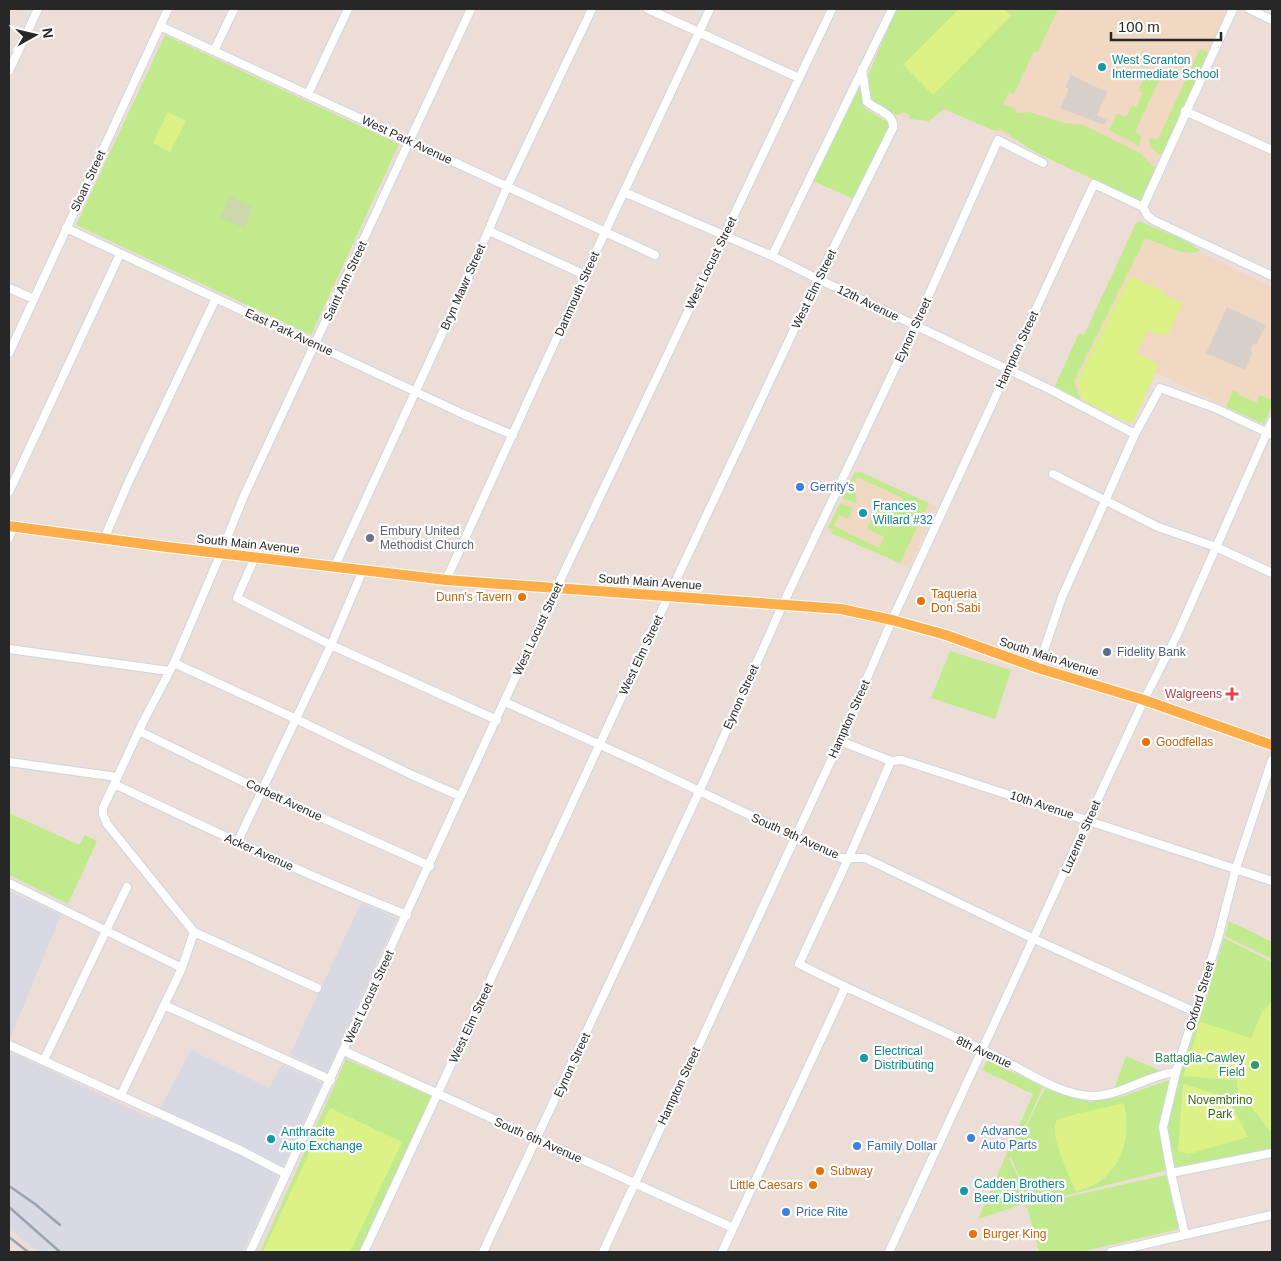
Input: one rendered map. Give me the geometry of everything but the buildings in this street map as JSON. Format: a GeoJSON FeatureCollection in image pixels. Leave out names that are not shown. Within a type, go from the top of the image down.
{"type":"FeatureCollection","features":[{"type":"Feature","properties":{"kind":"main road","name":"South Main Avenue"},"geometry":{"type":"LineString","coordinates":[[11,526],[446,580],[841,609],[892,620],[946,636],[1038,668],[1144,700],[1272,745]]}},
{"type":"Feature","properties":{"kind":"street"},"geometry":{"type":"LineString","coordinates":[[9,71],[38,9]]}},
{"type":"Feature","properties":{"kind":"street","name":"Sloan Street"},"geometry":{"type":"LineString","coordinates":[[9,353],[168,9]]}},
{"type":"Feature","properties":{"kind":"street"},"geometry":{"type":"LineString","coordinates":[[214,51],[234,9]]}},
{"type":"Feature","properties":{"kind":"street"},"geometry":{"type":"LineString","coordinates":[[308,94],[348,9]]}},
{"type":"Feature","properties":{"kind":"street","name":"Saint Ann Street"},"geometry":{"type":"LineString","coordinates":[[194,932],[107,824],[103,808],[139,731],[174,663],[244,498],[472,9]]}},
{"type":"Feature","properties":{"kind":"street","name":"Bryn Mawr Street"},"geometry":{"type":"LineString","coordinates":[[335,566],[508,187],[592,9]]}},
{"type":"Feature","properties":{"kind":"street"},"geometry":{"type":"LineString","coordinates":[[648,9],[799,78]]}},
{"type":"Feature","properties":{"kind":"street","name":"Dartmouth Street"},"geometry":{"type":"LineString","coordinates":[[446,580],[585,275],[710,9]]}},
{"type":"Feature","properties":{"kind":"street","name":"West Locust Street"},"geometry":{"type":"LineString","coordinates":[[250,1252],[430,866],[460,796],[497,720],[557,587],[832,9]]}},
{"type":"Feature","properties":{"kind":"street"},"geometry":{"type":"LineString","coordinates":[[772,256],[892,9]]}},
{"type":"Feature","properties":{"kind":"street"},"geometry":{"type":"LineString","coordinates":[[1233,9],[1143,206],[1147,215],[1153,220],[1272,276]]}},
{"type":"Feature","properties":{"kind":"street"},"geometry":{"type":"LineString","coordinates":[[1249,9],[1272,20]]}},
{"type":"Feature","properties":{"kind":"street","name":"West Park Avenue"},"geometry":{"type":"LineString","coordinates":[[160,26],[655,256]]}},
{"type":"Feature","properties":{"kind":"street","name":"West Elm Street"},"geometry":{"type":"LineString","coordinates":[[364,1252],[668,597],[818,280],[894,128],[892,118],[867,102],[862,69]]}},
{"type":"Feature","properties":{"kind":"street"},"geometry":{"type":"LineString","coordinates":[[1186,110],[1272,150]]}},
{"type":"Feature","properties":{"kind":"street","name":"Eynon Street"},"geometry":{"type":"LineString","coordinates":[[483,1252],[538,1139],[699,792],[783,604],[915,326],[998,140],[1043,162]]}},
{"type":"Feature","properties":{"kind":"street","name":"Hampton Street"},"geometry":{"type":"LineString","coordinates":[[602,1252],[840,741],[892,620],[1094,184],[1143,206]]}},
{"type":"Feature","properties":{"kind":"street","name":"12th Avenue"},"geometry":{"type":"LineString","coordinates":[[624,192],[772,256],[818,280],[864,300],[1008,371],[1049,389],[1135,434]]}},
{"type":"Feature","properties":{"kind":"street","name":"East Park Avenue"},"geometry":{"type":"LineString","coordinates":[[66,228],[315,345],[513,435]]}},
{"type":"Feature","properties":{"kind":"street"},"geometry":{"type":"LineString","coordinates":[[489,230],[585,275]]}},
{"type":"Feature","properties":{"kind":"street"},"geometry":{"type":"LineString","coordinates":[[9,492],[120,254]]}},
{"type":"Feature","properties":{"kind":"street"},"geometry":{"type":"LineString","coordinates":[[9,288],[34,300]]}},
{"type":"Feature","properties":{"kind":"street"},"geometry":{"type":"LineString","coordinates":[[104,538],[128,483],[216,298]]}},
{"type":"Feature","properties":{"kind":"street"},"geometry":{"type":"LineString","coordinates":[[1038,668],[1062,597],[1104,500],[1135,434],[1160,388],[1215,408],[1270,434]]}},
{"type":"Feature","properties":{"kind":"street","name":"Luzerne Street"},"geometry":{"type":"LineString","coordinates":[[889,1252],[1088,820],[1144,700],[1178,633],[1216,547],[1270,434],[1272,421]]}},
{"type":"Feature","properties":{"kind":"street"},"geometry":{"type":"LineString","coordinates":[[1053,474],[1158,527],[1216,547],[1272,573]]}},
{"type":"Feature","properties":{"kind":"street"},"geometry":{"type":"LineString","coordinates":[[9,538],[11,526]]}},
{"type":"Feature","properties":{"kind":"street"},"geometry":{"type":"LineString","coordinates":[[255,557],[237,598],[331,645],[497,720]]}},
{"type":"Feature","properties":{"kind":"street"},"geometry":{"type":"LineString","coordinates":[[237,843],[331,645],[363,570]]}},
{"type":"Feature","properties":{"kind":"street"},"geometry":{"type":"LineString","coordinates":[[9,649],[169,671]]}},
{"type":"Feature","properties":{"kind":"street"},"geometry":{"type":"LineString","coordinates":[[174,663],[460,796]]}},
{"type":"Feature","properties":{"kind":"street","name":"South 9th Avenue"},"geometry":{"type":"LineString","coordinates":[[505,702],[840,858],[865,858],[1034,939],[1195,1012]]}},
{"type":"Feature","properties":{"kind":"street","name":"Corbett Avenue"},"geometry":{"type":"LineString","coordinates":[[139,731],[262,791],[430,866]]}},
{"type":"Feature","properties":{"kind":"street","name":"10th Avenue"},"geometry":{"type":"LineString","coordinates":[[840,741],[891,761],[902,760],[1272,881]]}},
{"type":"Feature","properties":{"kind":"street","name":"Oxford Street"},"geometry":{"type":"LineString","coordinates":[[1185,1235],[1163,1127],[1176,1072],[1218,938],[1236,868],[1272,760]]}},
{"type":"Feature","properties":{"kind":"street"},"geometry":{"type":"LineString","coordinates":[[849,858],[891,761]]}},
{"type":"Feature","properties":{"kind":"street","name":"Acker Avenue"},"geometry":{"type":"LineString","coordinates":[[9,762],[116,781],[237,843],[407,915]]}},
{"type":"Feature","properties":{"kind":"street","name":"8th Avenue"},"geometry":{"type":"LineString","coordinates":[[849,858],[799,964],[845,988],[1063,1090],[1092,1096],[1113,1093],[1163,1074],[1176,1072]]}},
{"type":"Feature","properties":{"kind":"street"},"geometry":{"type":"LineString","coordinates":[[9,883],[182,968]]}},
{"type":"Feature","properties":{"kind":"street"},"geometry":{"type":"LineString","coordinates":[[44,1060],[127,887]]}},
{"type":"Feature","properties":{"kind":"street"},"geometry":{"type":"LineString","coordinates":[[121,1095],[182,968],[194,932],[317,988]]}},
{"type":"Feature","properties":{"kind":"street"},"geometry":{"type":"LineString","coordinates":[[722,1252],[845,988]]}},
{"type":"Feature","properties":{"kind":"street"},"geometry":{"type":"LineString","coordinates":[[164,1005],[331,1080]]}},
{"type":"Feature","properties":{"kind":"street"},"geometry":{"type":"LineString","coordinates":[[9,1045],[240,1150],[286,1174]]}},
{"type":"Feature","properties":{"kind":"street","name":"South 6th Avenue"},"geometry":{"type":"LineString","coordinates":[[344,1051],[733,1228]]}},
{"type":"Feature","properties":{"kind":"street"},"geometry":{"type":"LineString","coordinates":[[1171,1172],[1272,1152]]}},
{"type":"Feature","properties":{"kind":"street"},"geometry":{"type":"LineString","coordinates":[[1111,1252],[1272,1215]]}},
{"type":"Feature","properties":{"kind":"shaded area"},"geometry":{"type":"Polygon","coordinates":[[[897,9],[1231,9],[1145,203],[1004,134],[944,109],[929,121],[905,118],[874,101],[870,91],[869,71],[897,9]]]}},
{"type":"Feature","properties":{"kind":"shaded area"},"geometry":{"type":"Polygon","coordinates":[[[1071,75],[1107,92],[1097,115],[1107,120],[1104,125],[1060,108],[1069,89],[1065,87],[1071,75]]]}},
{"type":"Feature","properties":{"kind":"shaded area"},"geometry":{"type":"Polygon","coordinates":[[[1145,239],[1190,254],[1201,253],[1272,287],[1272,405],[1264,424],[1156,373],[1132,422],[1128,423],[1082,401],[1074,381],[1145,239]]]}},
{"type":"Feature","properties":{"kind":"shaded area"},"geometry":{"type":"Polygon","coordinates":[[[1227,307],[1266,325],[1256,345],[1254,343],[1250,351],[1253,352],[1245,370],[1206,353],[1227,307]]]}},
{"type":"Feature","properties":{"kind":"shaded area"},"geometry":{"type":"Polygon","coordinates":[[[856,470],[936,507],[909,568],[827,531],[856,470]]]}},
{"type":"Feature","properties":{"kind":"shaded area"},"geometry":{"type":"Polygon","coordinates":[[[9,891],[61,915],[9,1041],[9,891]]]}},
{"type":"Feature","properties":{"kind":"shaded area"},"geometry":{"type":"Polygon","coordinates":[[[361,903],[397,918],[327,1073],[290,1054],[361,903]]]}},
{"type":"Feature","properties":{"kind":"shaded area","name":"Anthracite Auto Exchange"},"geometry":{"type":"Polygon","coordinates":[[[191,1050],[269,1088],[282,1065],[322,1083],[243,1252],[39,1252],[9,1229],[9,1051],[154,1120],[191,1050]]]}},
{"type":"Feature","properties":{"kind":"green space"},"geometry":{"type":"Polygon","coordinates":[[[897,9],[1058,9],[1038,52],[1034,51],[1014,94],[1009,92],[1003,104],[1014,108],[1014,111],[1016,108],[1016,113],[1029,112],[1065,123],[1083,125],[1140,153],[1155,168],[1140,201],[1047,158],[1028,148],[1001,129],[995,131],[944,109],[929,121],[909,119],[909,115],[904,112],[897,115],[877,105],[871,97],[868,75],[897,9]]]}},
{"type":"Feature","properties":{"kind":"green space"},"geometry":{"type":"Polygon","coordinates":[[[959,9],[1004,9],[1011,16],[933,95],[903,65],[959,9]]]}},
{"type":"Feature","properties":{"kind":"green space"},"geometry":{"type":"Polygon","coordinates":[[[165,35],[399,144],[311,335],[76,225],[165,35]]]}},
{"type":"Feature","properties":{"kind":"green space"},"geometry":{"type":"Polygon","coordinates":[[[1200,49],[1211,53],[1165,154],[1159,154],[1152,148],[1149,140],[1152,138],[1158,139],[1200,49]]]}},
{"type":"Feature","properties":{"kind":"green space"},"geometry":{"type":"Polygon","coordinates":[[[1154,69],[1163,73],[1137,127],[1136,132],[1141,136],[1139,146],[1109,130],[1117,113],[1126,117],[1132,105],[1136,107],[1143,93],[1138,90],[1147,74],[1151,75],[1154,69]]]}},
{"type":"Feature","properties":{"kind":"green space"},"geometry":{"type":"Polygon","coordinates":[[[860,79],[862,99],[866,108],[890,124],[890,130],[856,200],[813,181],[860,79]]]}},
{"type":"Feature","properties":{"kind":"green space"},"geometry":{"type":"Polygon","coordinates":[[[168,112],[186,121],[170,152],[153,143],[168,112]]]}},
{"type":"Feature","properties":{"kind":"green space"},"geometry":{"type":"Polygon","coordinates":[[[230,196],[252,207],[245,228],[220,218],[230,196]]]}},
{"type":"Feature","properties":{"kind":"green space"},"geometry":{"type":"Polygon","coordinates":[[[1141,222],[1181,239],[1200,251],[1187,253],[1145,239],[1074,381],[1081,400],[1055,386],[1079,333],[1084,335],[1136,223],[1141,222]]]}},
{"type":"Feature","properties":{"kind":"green space"},"geometry":{"type":"Polygon","coordinates":[[[1130,276],[1165,292],[1164,295],[1183,303],[1168,335],[1162,333],[1158,335],[1148,330],[1137,353],[1157,363],[1158,366],[1134,421],[1128,423],[1083,400],[1077,381],[1130,276]]]}},
{"type":"Feature","properties":{"kind":"green space"},"geometry":{"type":"Polygon","coordinates":[[[1233,390],[1238,392],[1237,396],[1239,394],[1256,403],[1260,395],[1272,400],[1272,405],[1264,424],[1226,407],[1233,390]]]}},
{"type":"Feature","properties":{"kind":"green space"},"geometry":{"type":"Polygon","coordinates":[[[855,472],[860,472],[929,503],[900,563],[831,533],[832,529],[828,528],[840,503],[853,508],[848,519],[839,515],[834,526],[879,548],[884,537],[867,529],[880,501],[898,510],[903,498],[857,477],[853,488],[857,499],[855,503],[842,498],[855,472]]]}},
{"type":"Feature","properties":{"kind":"green space"},"geometry":{"type":"Polygon","coordinates":[[[950,651],[1011,670],[995,719],[931,698],[950,651]]]}},
{"type":"Feature","properties":{"kind":"green space"},"geometry":{"type":"Polygon","coordinates":[[[9,813],[79,845],[85,835],[97,841],[68,904],[9,875],[9,813]]]}},
{"type":"Feature","properties":{"kind":"green space"},"geometry":{"type":"Polygon","coordinates":[[[1229,921],[1272,942],[1272,959],[1225,936],[1229,921]]]}},
{"type":"Feature","properties":{"kind":"green space","name":"Novembrino Park"},"geometry":{"type":"Polygon","coordinates":[[[1224,938],[1272,962],[1272,1149],[1175,1168],[1028,1205],[1022,1183],[1011,1158],[1045,1088],[1090,1102],[1123,1096],[1179,1077],[1224,938]]]}},
{"type":"Feature","properties":{"kind":"green space"},"geometry":{"type":"Polygon","coordinates":[[[1272,1001],[1272,1133],[1238,1091],[1236,1070],[1230,1080],[1183,1076],[1200,1022],[1251,1038],[1262,1012],[1272,1001]]]}},
{"type":"Feature","properties":{"kind":"green space"},"geometry":{"type":"Polygon","coordinates":[[[1126,1056],[1161,1071],[1115,1087],[1126,1056]]]}},
{"type":"Feature","properties":{"kind":"green space"},"geometry":{"type":"Polygon","coordinates":[[[346,1059],[433,1097],[359,1252],[260,1252],[346,1059]]]}},
{"type":"Feature","properties":{"kind":"green space"},"geometry":{"type":"Polygon","coordinates":[[[988,1060],[1043,1087],[1009,1159],[1021,1183],[1027,1206],[1166,1175],[1179,1229],[1080,1252],[1039,1252],[1028,1209],[1023,1204],[978,1219],[1033,1094],[982,1070],[988,1060]]]}},
{"type":"Feature","properties":{"kind":"green space"},"geometry":{"type":"Polygon","coordinates":[[[1183,1084],[1227,1097],[1248,1137],[1189,1154],[1178,1151],[1183,1084]]]}},
{"type":"Feature","properties":{"kind":"green space"},"geometry":{"type":"Polygon","coordinates":[[[1124,1103],[1126,1134],[1122,1153],[1111,1170],[1101,1180],[1076,1192],[1057,1145],[1055,1127],[1057,1120],[1124,1103]]]}},
{"type":"Feature","properties":{"kind":"green space"},"geometry":{"type":"Polygon","coordinates":[[[330,1108],[402,1142],[350,1252],[263,1252],[330,1108]]]}},
{"type":"Feature","properties":{"kind":"railway"},"geometry":{"type":"LineString","coordinates":[[9,1186],[60,1225]]}},
{"type":"Feature","properties":{"kind":"railway"},"geometry":{"type":"LineString","coordinates":[[9,1207],[60,1252]]}},
{"type":"Feature","properties":{"kind":"railway"},"geometry":{"type":"LineString","coordinates":[[9,1237],[28,1252]]}},
{"type":"Feature","properties":{"kind":"place","name":"West Scranton Intermediate School"},"geometry":{"type":"Point","coordinates":[1102,67]}},
{"type":"Feature","properties":{"kind":"place","name":"Gerrity's"},"geometry":{"type":"Point","coordinates":[800,487]}},
{"type":"Feature","properties":{"kind":"place","name":"Frances Willard #32"},"geometry":{"type":"Point","coordinates":[863,513]}},
{"type":"Feature","properties":{"kind":"place","name":"Embury United Methodist Church"},"geometry":{"type":"Point","coordinates":[370,538]}},
{"type":"Feature","properties":{"kind":"place","name":"Dunn's Tavern"},"geometry":{"type":"Point","coordinates":[522,597]}},
{"type":"Feature","properties":{"kind":"place","name":"Taqueria Don Sabi"},"geometry":{"type":"Point","coordinates":[921,601]}},
{"type":"Feature","properties":{"kind":"place","name":"Fidelity Bank"},"geometry":{"type":"Point","coordinates":[1107,652]}},
{"type":"Feature","properties":{"kind":"place","name":"Walgreens"},"geometry":{"type":"Point","coordinates":[1232,694]}},
{"type":"Feature","properties":{"kind":"place","name":"Goodfellas"},"geometry":{"type":"Point","coordinates":[1146,742]}},
{"type":"Feature","properties":{"kind":"place","name":"Electrical Distributing"},"geometry":{"type":"Point","coordinates":[864,1058]}},
{"type":"Feature","properties":{"kind":"place","name":"Battaglia-Cawley Field"},"geometry":{"type":"Point","coordinates":[1255,1065]}},
{"type":"Feature","properties":{"kind":"place","name":"Advance Auto Parts"},"geometry":{"type":"Point","coordinates":[971,1138]}},
{"type":"Feature","properties":{"kind":"place","name":"Anthracite Auto Exchange"},"geometry":{"type":"Point","coordinates":[271,1139]}},
{"type":"Feature","properties":{"kind":"place","name":"Family Dollar"},"geometry":{"type":"Point","coordinates":[857,1146]}},
{"type":"Feature","properties":{"kind":"place","name":"Subway"},"geometry":{"type":"Point","coordinates":[820,1171]}},
{"type":"Feature","properties":{"kind":"place","name":"Little Caesars"},"geometry":{"type":"Point","coordinates":[813,1185]}},
{"type":"Feature","properties":{"kind":"place","name":"Cadden Brothers Beer Distribution"},"geometry":{"type":"Point","coordinates":[964,1191]}},
{"type":"Feature","properties":{"kind":"place","name":"Price Rite"},"geometry":{"type":"Point","coordinates":[786,1212]}},
{"type":"Feature","properties":{"kind":"place","name":"Burger King"},"geometry":{"type":"Point","coordinates":[973,1234]}}]}
